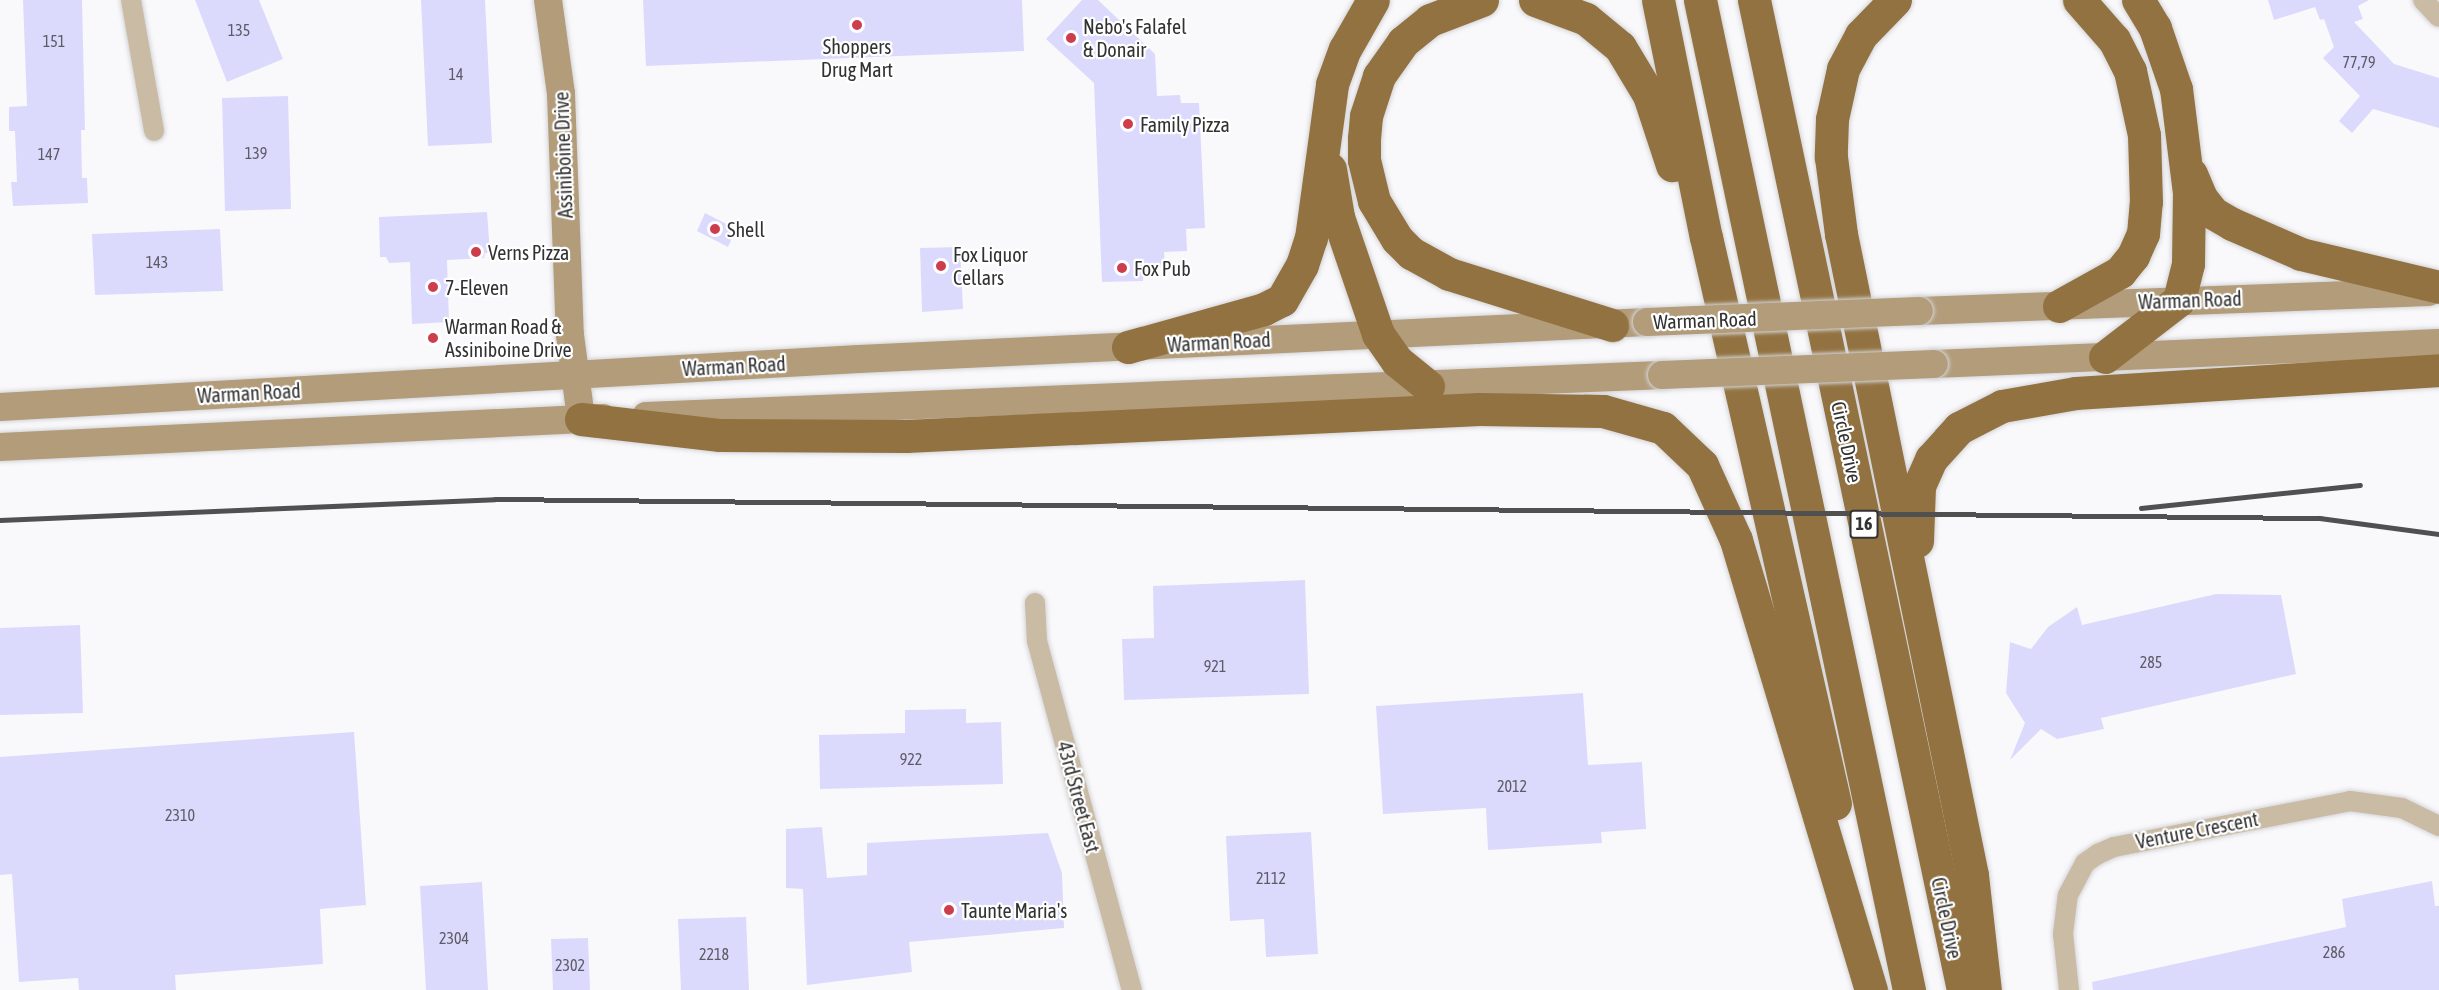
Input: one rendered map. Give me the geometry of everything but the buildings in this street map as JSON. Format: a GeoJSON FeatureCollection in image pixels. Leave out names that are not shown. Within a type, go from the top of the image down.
{"type":"FeatureCollection","features":[{"type":"Feature","properties":{"kind":"highway"},"geometry":{"type":"LineString","coordinates":[[1128,347],[1264,309],[1282,300],[1302,265],[1311,238],[1332,84],[1345,50],[1373,0]]}},
{"type":"Feature","properties":{"kind":"highway"},"geometry":{"type":"LineString","coordinates":[[1482,0],[1430,20],[1403,42],[1379,76],[1366,116],[1364,138],[1364,160],[1374,201],[1397,239],[1411,253],[1449,274],[1612,325]]}},
{"type":"Feature","properties":{"kind":"highway"},"geometry":{"type":"LineString","coordinates":[[1535,0],[1568,9],[1603,30],[1635,66],[1649,95],[1781,566]]}},
{"type":"Feature","properties":{"kind":"highway"},"geometry":{"type":"LineString","coordinates":[[1658,0],[1706,237],[1876,990]]}},
{"type":"Feature","properties":{"kind":"highway"},"geometry":{"type":"LineString","coordinates":[[1700,0],[1908,990]]}},
{"type":"Feature","properties":{"kind":"highway","name":"Circle Drive"},"geometry":{"type":"LineString","coordinates":[[1754,0],[1963,990]]}},
{"type":"Feature","properties":{"kind":"highway"},"geometry":{"type":"LineString","coordinates":[[1895,0],[1861,35],[1843,69],[1832,119],[1831,157],[1841,234],[1972,875],[1985,990]]}},
{"type":"Feature","properties":{"kind":"highway"},"geometry":{"type":"LineString","coordinates":[[2059,306],[2120,272],[2133,256],[2143,234],[2146,202],[2144,135],[2130,71],[2114,40],[2079,0]]}},
{"type":"Feature","properties":{"kind":"highway"},"geometry":{"type":"LineString","coordinates":[[2138,0],[2168,59],[2186,152],[2201,198],[2213,213],[2232,224],[2301,254],[2439,289]]}},
{"type":"Feature","properties":{"kind":"highway"},"geometry":{"type":"LineString","coordinates":[[1326,119],[1338,217],[1378,334],[1397,362],[1428,387]]}},
{"type":"Feature","properties":{"kind":"highway"},"geometry":{"type":"LineString","coordinates":[[2105,357],[2179,300],[2188,264],[2186,152]]}},
{"type":"Feature","properties":{"kind":"highway"},"geometry":{"type":"LineString","coordinates":[[1923,632],[1917,545],[1919,486],[1931,459],[1945,443],[1976,418],[2030,398],[2076,393],[2439,370]]}},
{"type":"Feature","properties":{"kind":"highway"},"geometry":{"type":"LineString","coordinates":[[581,419],[720,435],[906,436],[1479,409],[1603,411],[1663,428],[1702,465],[1736,540],[1871,990]]}},
{"type":"Feature","properties":{"kind":"main road","name":"Assiniboine Drive"},"geometry":{"type":"LineString","coordinates":[[548,0],[561,94],[575,375],[581,419]]}},
{"type":"Feature","properties":{"kind":"main road","name":"Warman Road"},"geometry":{"type":"LineString","coordinates":[[0,407],[1378,334],[2439,289]]}},
{"type":"Feature","properties":{"kind":"main road","name":"Warman Road"},"geometry":{"type":"LineString","coordinates":[[0,447],[581,419],[1428,387],[1662,375],[2439,344]]}},
{"type":"Feature","properties":{"kind":"street"},"geometry":{"type":"LineString","coordinates":[[131,0],[154,131]]}},
{"type":"Feature","properties":{"kind":"street"},"geometry":{"type":"LineString","coordinates":[[2423,0],[2439,17]]}},
{"type":"Feature","properties":{"kind":"street","name":"43rd Street East"},"geometry":{"type":"LineString","coordinates":[[1035,603],[1037,641],[1132,990]]}},
{"type":"Feature","properties":{"kind":"street","name":"Venture Crescent"},"geometry":{"type":"LineString","coordinates":[[2068,990],[2063,934],[2068,895],[2085,863],[2098,854],[2126,844],[2350,801],[2402,808],[2439,826]]}},
{"type":"Feature","properties":{"kind":"railway"},"geometry":{"type":"LineString","coordinates":[[2141,508],[2360,485]]}},
{"type":"Feature","properties":{"kind":"railway"},"geometry":{"type":"LineString","coordinates":[[0,520],[495,499],[2320,518],[2439,534]]}},
{"type":"Feature","properties":{"kind":"place","name":"Shoppers Drug Mart"},"geometry":{"type":"Point","coordinates":[857,25]}},
{"type":"Feature","properties":{"kind":"place","name":"Nebo's Falafel & Donair"},"geometry":{"type":"Point","coordinates":[1071,38]}},
{"type":"Feature","properties":{"kind":"place","name":"Family Pizza"},"geometry":{"type":"Point","coordinates":[1128,124]}},
{"type":"Feature","properties":{"kind":"place","name":"Shell"},"geometry":{"type":"Point","coordinates":[715,229]}},
{"type":"Feature","properties":{"kind":"place","name":"Verns Pizza"},"geometry":{"type":"Point","coordinates":[476,252]}},
{"type":"Feature","properties":{"kind":"place","name":"Fox Liquor Cellars"},"geometry":{"type":"Point","coordinates":[941,266]}},
{"type":"Feature","properties":{"kind":"place","name":"Fox Pub"},"geometry":{"type":"Point","coordinates":[1122,268]}},
{"type":"Feature","properties":{"kind":"place","name":"7-Eleven"},"geometry":{"type":"Point","coordinates":[433,287]}},
{"type":"Feature","properties":{"kind":"place","name":"Warman Road & Assiniboine Drive"},"geometry":{"type":"Point","coordinates":[433,338]}},
{"type":"Feature","properties":{"kind":"place","name":"Taunte Maria's"},"geometry":{"type":"Point","coordinates":[949,910]}}]}
